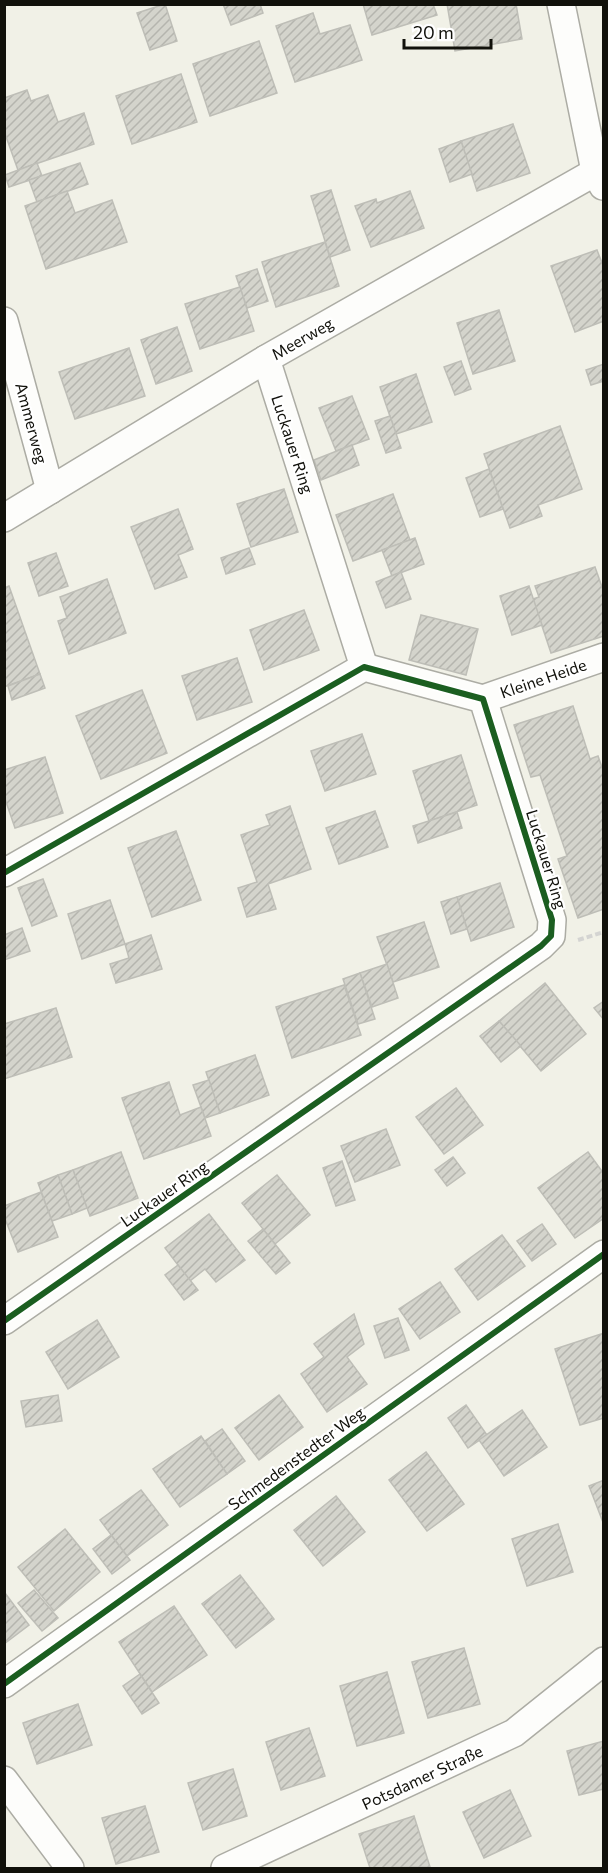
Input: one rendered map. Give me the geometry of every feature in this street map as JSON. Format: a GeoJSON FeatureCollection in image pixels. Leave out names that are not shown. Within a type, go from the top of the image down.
{"type":"FeatureCollection","features":[{"type":"Feature","properties":{"kind":"street"},"geometry":{"type":"LineString","coordinates":[[561,4],[601,175]]}},
{"type":"Feature","properties":{"kind":"street","name":"Meerweg"},"geometry":{"type":"LineString","coordinates":[[4,518],[266,359],[601,175]]}},
{"type":"Feature","properties":{"kind":"street","name":"Ammerweg"},"geometry":{"type":"LineString","coordinates":[[4,321],[50,490]]}},
{"type":"Feature","properties":{"kind":"street","name":"Luckauer Ring"},"geometry":{"type":"LineString","coordinates":[[266,359],[364,667]]}},
{"type":"Feature","properties":{"kind":"street","name":"Kleine Heide"},"geometry":{"type":"LineString","coordinates":[[483,699],[603,657]]}},
{"type":"Feature","properties":{"kind":"street"},"geometry":{"type":"LineString","coordinates":[[5,870],[364,667],[483,699]]}},
{"type":"Feature","properties":{"kind":"street","name":"Luckauer Ring"},"geometry":{"type":"LineString","coordinates":[[4,1321],[531,953],[551,936],[552,920],[483,699]]}},
{"type":"Feature","properties":{"kind":"street","name":"Schmedenstedter Weg"},"geometry":{"type":"LineString","coordinates":[[4,1684],[603,1254]]}},
{"type":"Feature","properties":{"kind":"street","name":"Potsdamer Straße"},"geometry":{"type":"LineString","coordinates":[[225,1869],[514,1733],[603,1661]]}},
{"type":"Feature","properties":{"kind":"street"},"geometry":{"type":"LineString","coordinates":[[4,1780],[70,1869]]}},
{"type":"Feature","properties":{"kind":"building"},"geometry":{"type":"Polygon","coordinates":[[[165,4],[177,41],[150,50],[137,13],[165,4]]]}},
{"type":"Feature","properties":{"kind":"building"},"geometry":{"type":"Polygon","coordinates":[[[223,4],[260,4],[263,13],[231,25],[223,4]]]}},
{"type":"Feature","properties":{"kind":"building"},"geometry":{"type":"Polygon","coordinates":[[[363,4],[433,4],[437,15],[372,35],[363,4]]]}},
{"type":"Feature","properties":{"kind":"building"},"geometry":{"type":"Polygon","coordinates":[[[447,4],[516,4],[522,39],[455,51],[447,4]]]}},
{"type":"Feature","properties":{"kind":"building"},"geometry":{"type":"Polygon","coordinates":[[[313,13],[320,34],[350,25],[362,60],[295,82],[276,26],[313,13]]]}},
{"type":"Feature","properties":{"kind":"building"},"geometry":{"type":"Polygon","coordinates":[[[259,41],[277,93],[210,116],[193,64],[259,41]]]}},
{"type":"Feature","properties":{"kind":"building"},"geometry":{"type":"Polygon","coordinates":[[[181,74],[197,122],[132,144],[116,96],[181,74]]]}},
{"type":"Feature","properties":{"kind":"building"},"geometry":{"type":"Polygon","coordinates":[[[27,90],[31,101],[48,95],[58,122],[84,113],[94,144],[18,170],[4,131],[4,98],[27,90]]]}},
{"type":"Feature","properties":{"kind":"building"},"geometry":{"type":"Polygon","coordinates":[[[513,124],[530,173],[477,191],[461,141],[513,124]]]}},
{"type":"Feature","properties":{"kind":"building"},"geometry":{"type":"Polygon","coordinates":[[[461,141],[472,174],[450,182],[439,149],[461,141]]]}},
{"type":"Feature","properties":{"kind":"building"},"geometry":{"type":"Polygon","coordinates":[[[37,163],[42,176],[9,187],[5,175],[37,163]]]}},
{"type":"Feature","properties":{"kind":"building"},"geometry":{"type":"Polygon","coordinates":[[[80,163],[88,184],[37,202],[29,180],[80,163]]]}},
{"type":"Feature","properties":{"kind":"building"},"geometry":{"type":"Polygon","coordinates":[[[331,190],[350,250],[330,257],[311,196],[331,190]]]}},
{"type":"Feature","properties":{"kind":"building"},"geometry":{"type":"Polygon","coordinates":[[[67,191],[75,213],[112,200],[127,242],[46,269],[25,206],[67,191]]]}},
{"type":"Feature","properties":{"kind":"building"},"geometry":{"type":"Polygon","coordinates":[[[410,191],[424,228],[371,247],[355,206],[376,199],[377,203],[410,191]]]}},
{"type":"Feature","properties":{"kind":"building"},"geometry":{"type":"Polygon","coordinates":[[[325,242],[339,286],[276,307],[262,262],[325,242]]]}},
{"type":"Feature","properties":{"kind":"building"},"geometry":{"type":"Polygon","coordinates":[[[597,250],[604,268],[604,321],[575,332],[551,266],[597,250]]]}},
{"type":"Feature","properties":{"kind":"building"},"geometry":{"type":"Polygon","coordinates":[[[257,269],[268,301],[247,308],[236,276],[257,269]]]}},
{"type":"Feature","properties":{"kind":"building"},"geometry":{"type":"Polygon","coordinates":[[[240,287],[254,331],[200,349],[185,304],[240,287]]]}},
{"type":"Feature","properties":{"kind":"building"},"geometry":{"type":"Polygon","coordinates":[[[499,310],[515,361],[473,374],[457,323],[499,310]]]}},
{"type":"Feature","properties":{"kind":"building"},"geometry":{"type":"Polygon","coordinates":[[[177,327],[192,371],[156,384],[141,340],[177,327]]]}},
{"type":"Feature","properties":{"kind":"building"},"geometry":{"type":"Polygon","coordinates":[[[129,348],[145,396],[75,419],[59,372],[129,348]]]}},
{"type":"Feature","properties":{"kind":"building"},"geometry":{"type":"Polygon","coordinates":[[[461,361],[471,389],[455,395],[444,367],[461,361]]]}},
{"type":"Feature","properties":{"kind":"building"},"geometry":{"type":"Polygon","coordinates":[[[604,364],[604,381],[591,385],[586,370],[604,364]]]}},
{"type":"Feature","properties":{"kind":"building"},"geometry":{"type":"Polygon","coordinates":[[[416,374],[432,422],[396,434],[380,387],[416,374]]]}},
{"type":"Feature","properties":{"kind":"building"},"geometry":{"type":"Polygon","coordinates":[[[352,396],[369,439],[336,451],[319,408],[352,396]]]}},
{"type":"Feature","properties":{"kind":"building"},"geometry":{"type":"Polygon","coordinates":[[[390,416],[401,448],[386,453],[375,421],[390,416]]]}},
{"type":"Feature","properties":{"kind":"building"},"geometry":{"type":"Polygon","coordinates":[[[560,426],[582,489],[538,505],[542,516],[510,528],[484,454],[560,426]]]}},
{"type":"Feature","properties":{"kind":"building"},"geometry":{"type":"Polygon","coordinates":[[[352,445],[359,465],[321,480],[314,460],[352,445]]]}},
{"type":"Feature","properties":{"kind":"building"},"geometry":{"type":"Polygon","coordinates":[[[489,469],[503,509],[480,517],[466,478],[489,469]]]}},
{"type":"Feature","properties":{"kind":"building"},"geometry":{"type":"Polygon","coordinates":[[[284,489],[298,532],[251,547],[237,504],[284,489]]]}},
{"type":"Feature","properties":{"kind":"building"},"geometry":{"type":"Polygon","coordinates":[[[393,494],[410,540],[353,561],[336,515],[393,494]]]}},
{"type":"Feature","properties":{"kind":"building"},"geometry":{"type":"Polygon","coordinates":[[[178,509],[193,549],[178,555],[187,577],[155,589],[131,527],[178,509]]]}},
{"type":"Feature","properties":{"kind":"building"},"geometry":{"type":"Polygon","coordinates":[[[415,538],[424,564],[392,576],[382,550],[415,538]]]}},
{"type":"Feature","properties":{"kind":"building"},"geometry":{"type":"Polygon","coordinates":[[[249,548],[255,564],[226,574],[221,558],[249,548]]]}},
{"type":"Feature","properties":{"kind":"building"},"geometry":{"type":"Polygon","coordinates":[[[56,553],[68,586],[39,596],[28,563],[56,553]]]}},
{"type":"Feature","properties":{"kind":"building"},"geometry":{"type":"Polygon","coordinates":[[[595,567],[604,593],[604,636],[551,653],[533,599],[539,597],[535,586],[595,567]]]}},
{"type":"Feature","properties":{"kind":"building"},"geometry":{"type":"Polygon","coordinates":[[[401,572],[411,599],[386,608],[376,582],[401,572]]]}},
{"type":"Feature","properties":{"kind":"building"},"geometry":{"type":"Polygon","coordinates":[[[107,579],[126,633],[69,654],[58,621],[67,618],[60,597],[107,579]]]}},
{"type":"Feature","properties":{"kind":"building"},"geometry":{"type":"Polygon","coordinates":[[[9,586],[40,674],[4,687],[4,588],[9,586]]]}},
{"type":"Feature","properties":{"kind":"building"},"geometry":{"type":"Polygon","coordinates":[[[529,586],[542,625],[512,635],[500,596],[529,586]]]}},
{"type":"Feature","properties":{"kind":"building"},"geometry":{"type":"Polygon","coordinates":[[[304,610],[319,650],[264,670],[250,630],[304,610]]]}},
{"type":"Feature","properties":{"kind":"building"},"geometry":{"type":"Polygon","coordinates":[[[421,615],[478,629],[466,675],[409,660],[421,615]]]}},
{"type":"Feature","properties":{"kind":"building"},"geometry":{"type":"Polygon","coordinates":[[[237,658],[252,702],[197,720],[182,676],[237,658]]]}},
{"type":"Feature","properties":{"kind":"building"},"geometry":{"type":"Polygon","coordinates":[[[40,674],[45,688],[12,700],[8,686],[40,674]]]}},
{"type":"Feature","properties":{"kind":"building"},"geometry":{"type":"Polygon","coordinates":[[[142,690],[167,753],[101,779],[76,716],[142,690]]]}},
{"type":"Feature","properties":{"kind":"building"},"geometry":{"type":"Polygon","coordinates":[[[573,706],[590,759],[598,756],[604,773],[604,909],[578,918],[558,859],[567,856],[540,775],[531,777],[514,725],[573,706]]]}},
{"type":"Feature","properties":{"kind":"building"},"geometry":{"type":"Polygon","coordinates":[[[362,734],[376,774],[325,791],[311,751],[362,734]]]}},
{"type":"Feature","properties":{"kind":"building"},"geometry":{"type":"Polygon","coordinates":[[[461,755],[477,805],[429,821],[413,771],[461,755]]]}},
{"type":"Feature","properties":{"kind":"building"},"geometry":{"type":"Polygon","coordinates":[[[45,757],[63,813],[15,828],[4,796],[4,770],[45,757]]]}},
{"type":"Feature","properties":{"kind":"building"},"geometry":{"type":"Polygon","coordinates":[[[290,806],[311,869],[268,884],[276,909],[247,917],[238,888],[257,882],[241,835],[270,825],[266,815],[290,806]]]}},
{"type":"Feature","properties":{"kind":"building"},"geometry":{"type":"Polygon","coordinates":[[[375,811],[388,847],[339,864],[326,828],[375,811]]]}},
{"type":"Feature","properties":{"kind":"building"},"geometry":{"type":"Polygon","coordinates":[[[457,812],[462,828],[418,843],[413,826],[457,812]]]}},
{"type":"Feature","properties":{"kind":"building"},"geometry":{"type":"Polygon","coordinates":[[[176,831],[201,900],[152,917],[128,848],[176,831]]]}},
{"type":"Feature","properties":{"kind":"building"},"geometry":{"type":"Polygon","coordinates":[[[43,879],[57,916],[32,926],[18,888],[43,879]]]}},
{"type":"Feature","properties":{"kind":"building"},"geometry":{"type":"Polygon","coordinates":[[[500,883],[514,927],[471,941],[457,897],[500,883]]]}},
{"type":"Feature","properties":{"kind":"building"},"geometry":{"type":"Polygon","coordinates":[[[457,897],[467,929],[451,934],[441,902],[457,897]]]}},
{"type":"Feature","properties":{"kind":"building"},"geometry":{"type":"Polygon","coordinates":[[[110,900],[125,944],[82,959],[68,914],[110,900]]]}},
{"type":"Feature","properties":{"kind":"building"},"geometry":{"type":"Polygon","coordinates":[[[424,922],[439,967],[393,982],[377,937],[424,922]]]}},
{"type":"Feature","properties":{"kind":"building"},"geometry":{"type":"Polygon","coordinates":[[[22,928],[30,951],[4,960],[4,935],[22,928]]]}},
{"type":"Feature","properties":{"kind":"building"},"geometry":{"type":"Polygon","coordinates":[[[151,935],[162,969],[116,983],[110,964],[129,958],[125,944],[151,935]]]}},
{"type":"Feature","properties":{"kind":"building"},"geometry":{"type":"Polygon","coordinates":[[[387,964],[398,998],[372,1007],[360,973],[387,964]]]}},
{"type":"Feature","properties":{"kind":"building"},"geometry":{"type":"Polygon","coordinates":[[[360,973],[375,1019],[358,1024],[343,979],[360,973]]]}},
{"type":"Feature","properties":{"kind":"building"},"geometry":{"type":"Polygon","coordinates":[[[545,983],[586,1034],[541,1071],[499,1021],[545,983]]]}},
{"type":"Feature","properties":{"kind":"building"},"geometry":{"type":"Polygon","coordinates":[[[344,985],[361,1035],[292,1058],[276,1007],[344,985]]]}},
{"type":"Feature","properties":{"kind":"building"},"geometry":{"type":"Polygon","coordinates":[[[604,1001],[604,1020],[594,1008],[604,1001]]]}},
{"type":"Feature","properties":{"kind":"building"},"geometry":{"type":"Polygon","coordinates":[[[56,1008],[72,1057],[4,1079],[4,1024],[56,1008]]]}},
{"type":"Feature","properties":{"kind":"building"},"geometry":{"type":"Polygon","coordinates":[[[499,1021],[521,1046],[501,1062],[480,1036],[499,1021]]]}},
{"type":"Feature","properties":{"kind":"building"},"geometry":{"type":"Polygon","coordinates":[[[255,1055],[269,1095],[220,1113],[206,1072],[255,1055]]]}},
{"type":"Feature","properties":{"kind":"building"},"geometry":{"type":"Polygon","coordinates":[[[209,1080],[220,1113],[205,1118],[193,1085],[209,1080]]]}},
{"type":"Feature","properties":{"kind":"building"},"geometry":{"type":"Polygon","coordinates":[[[169,1082],[180,1115],[201,1107],[211,1136],[144,1159],[122,1098],[169,1082]]]}},
{"type":"Feature","properties":{"kind":"building"},"geometry":{"type":"Polygon","coordinates":[[[456,1088],[483,1125],[444,1154],[416,1117],[456,1088]]]}},
{"type":"Feature","properties":{"kind":"building"},"geometry":{"type":"Polygon","coordinates":[[[386,1129],[400,1165],[355,1182],[341,1146],[386,1129]]]}},
{"type":"Feature","properties":{"kind":"building"},"geometry":{"type":"Polygon","coordinates":[[[121,1152],[138,1198],[90,1216],[73,1170],[121,1152]]]}},
{"type":"Feature","properties":{"kind":"building"},"geometry":{"type":"Polygon","coordinates":[[[588,1152],[604,1174],[604,1218],[575,1238],[538,1188],[588,1152]]]}},
{"type":"Feature","properties":{"kind":"building"},"geometry":{"type":"Polygon","coordinates":[[[453,1157],[465,1173],[447,1186],[435,1170],[453,1157]]]}},
{"type":"Feature","properties":{"kind":"building"},"geometry":{"type":"Polygon","coordinates":[[[342,1161],[355,1200],[336,1206],[323,1168],[342,1161]]]}},
{"type":"Feature","properties":{"kind":"building"},"geometry":{"type":"Polygon","coordinates":[[[73,1170],[87,1208],[72,1214],[58,1175],[73,1170]]]}},
{"type":"Feature","properties":{"kind":"building"},"geometry":{"type":"Polygon","coordinates":[[[58,1175],[72,1214],[52,1221],[38,1183],[58,1175]]]}},
{"type":"Feature","properties":{"kind":"building"},"geometry":{"type":"Polygon","coordinates":[[[277,1175],[310,1215],[275,1244],[242,1203],[277,1175]]]}},
{"type":"Feature","properties":{"kind":"building"},"geometry":{"type":"Polygon","coordinates":[[[41,1192],[58,1237],[18,1252],[4,1216],[4,1206],[41,1192]]]}},
{"type":"Feature","properties":{"kind":"building"},"geometry":{"type":"Polygon","coordinates":[[[209,1214],[245,1260],[216,1282],[205,1269],[190,1281],[165,1248],[209,1214]]]}},
{"type":"Feature","properties":{"kind":"building"},"geometry":{"type":"Polygon","coordinates":[[[542,1224],[556,1244],[532,1261],[517,1241],[542,1224]]]}},
{"type":"Feature","properties":{"kind":"building"},"geometry":{"type":"Polygon","coordinates":[[[263,1229],[290,1263],[276,1274],[248,1241],[263,1229]]]}},
{"type":"Feature","properties":{"kind":"building"},"geometry":{"type":"Polygon","coordinates":[[[502,1235],[525,1266],[478,1300],[455,1269],[502,1235]]]}},
{"type":"Feature","properties":{"kind":"building"},"geometry":{"type":"Polygon","coordinates":[[[178,1265],[198,1290],[184,1300],[165,1275],[178,1265]]]}},
{"type":"Feature","properties":{"kind":"building"},"geometry":{"type":"Polygon","coordinates":[[[440,1282],[460,1312],[420,1339],[399,1309],[440,1282]]]}},
{"type":"Feature","properties":{"kind":"building"},"geometry":{"type":"Polygon","coordinates":[[[354,1314],[364,1344],[347,1357],[367,1384],[327,1412],[301,1374],[324,1357],[314,1344],[354,1314]]]}},
{"type":"Feature","properties":{"kind":"building"},"geometry":{"type":"Polygon","coordinates":[[[398,1318],[409,1350],[385,1358],[374,1326],[398,1318]]]}},
{"type":"Feature","properties":{"kind":"building"},"geometry":{"type":"Polygon","coordinates":[[[97,1320],[119,1357],[68,1389],[46,1352],[97,1320]]]}},
{"type":"Feature","properties":{"kind":"building"},"geometry":{"type":"Polygon","coordinates":[[[604,1333],[604,1418],[580,1425],[555,1349],[604,1333]]]}},
{"type":"Feature","properties":{"kind":"building"},"geometry":{"type":"Polygon","coordinates":[[[58,1395],[62,1421],[26,1427],[21,1401],[58,1395]]]}},
{"type":"Feature","properties":{"kind":"building"},"geometry":{"type":"Polygon","coordinates":[[[279,1395],[303,1427],[259,1460],[235,1428],[279,1395]]]}},
{"type":"Feature","properties":{"kind":"building"},"geometry":{"type":"Polygon","coordinates":[[[466,1405],[487,1435],[468,1448],[448,1418],[466,1405]]]}},
{"type":"Feature","properties":{"kind":"building"},"geometry":{"type":"Polygon","coordinates":[[[522,1410],[547,1447],[504,1476],[479,1440],[522,1410]]]}},
{"type":"Feature","properties":{"kind":"building"},"geometry":{"type":"Polygon","coordinates":[[[222,1429],[245,1461],[227,1474],[205,1441],[222,1429]]]}},
{"type":"Feature","properties":{"kind":"building"},"geometry":{"type":"Polygon","coordinates":[[[201,1436],[227,1474],[180,1507],[153,1469],[201,1436]]]}},
{"type":"Feature","properties":{"kind":"building"},"geometry":{"type":"Polygon","coordinates":[[[426,1452],[464,1504],[427,1531],[389,1480],[426,1452]]]}},
{"type":"Feature","properties":{"kind":"building"},"geometry":{"type":"Polygon","coordinates":[[[604,1480],[604,1525],[589,1486],[604,1480]]]}},
{"type":"Feature","properties":{"kind":"building"},"geometry":{"type":"Polygon","coordinates":[[[141,1490],[168,1525],[127,1556],[100,1520],[141,1490]]]}},
{"type":"Feature","properties":{"kind":"building"},"geometry":{"type":"Polygon","coordinates":[[[336,1496],[365,1532],[323,1566],[294,1530],[336,1496]]]}},
{"type":"Feature","properties":{"kind":"building"},"geometry":{"type":"Polygon","coordinates":[[[558,1524],[573,1572],[527,1586],[512,1539],[558,1524]]]}},
{"type":"Feature","properties":{"kind":"building"},"geometry":{"type":"Polygon","coordinates":[[[65,1529],[100,1572],[54,1611],[18,1567],[65,1529]]]}},
{"type":"Feature","properties":{"kind":"building"},"geometry":{"type":"Polygon","coordinates":[[[111,1535],[130,1560],[112,1574],[93,1549],[111,1535]]]}},
{"type":"Feature","properties":{"kind":"building"},"geometry":{"type":"Polygon","coordinates":[[[240,1575],[274,1619],[236,1648],[202,1604],[240,1575]]]}},
{"type":"Feature","properties":{"kind":"building"},"geometry":{"type":"Polygon","coordinates":[[[34,1590],[58,1618],[42,1631],[18,1603],[34,1590]]]}},
{"type":"Feature","properties":{"kind":"building"},"geometry":{"type":"Polygon","coordinates":[[[4,1594],[29,1625],[4,1644],[4,1594]]]}},
{"type":"Feature","properties":{"kind":"building"},"geometry":{"type":"Polygon","coordinates":[[[174,1606],[207,1655],[152,1692],[119,1642],[174,1606]]]}},
{"type":"Feature","properties":{"kind":"building"},"geometry":{"type":"Polygon","coordinates":[[[464,1648],[480,1704],[428,1718],[412,1662],[464,1648]]]}},
{"type":"Feature","properties":{"kind":"building"},"geometry":{"type":"Polygon","coordinates":[[[387,1672],[404,1733],[357,1746],[340,1686],[387,1672]]]}},
{"type":"Feature","properties":{"kind":"building"},"geometry":{"type":"Polygon","coordinates":[[[140,1674],[159,1703],[142,1714],[123,1686],[140,1674]]]}},
{"type":"Feature","properties":{"kind":"building"},"geometry":{"type":"Polygon","coordinates":[[[78,1704],[92,1745],[37,1764],[23,1723],[78,1704]]]}},
{"type":"Feature","properties":{"kind":"building"},"geometry":{"type":"Polygon","coordinates":[[[309,1728],[325,1776],[281,1790],[266,1742],[309,1728]]]}},
{"type":"Feature","properties":{"kind":"building"},"geometry":{"type":"Polygon","coordinates":[[[604,1741],[604,1789],[579,1795],[567,1751],[604,1741]]]}},
{"type":"Feature","properties":{"kind":"building"},"geometry":{"type":"Polygon","coordinates":[[[233,1769],[247,1816],[203,1830],[188,1783],[233,1769]]]}},
{"type":"Feature","properties":{"kind":"building"},"geometry":{"type":"Polygon","coordinates":[[[510,1790],[531,1836],[484,1858],[463,1812],[510,1790]]]}},
{"type":"Feature","properties":{"kind":"building"},"geometry":{"type":"Polygon","coordinates":[[[145,1806],[159,1852],[116,1864],[102,1818],[145,1806]]]}},
{"type":"Feature","properties":{"kind":"building"},"geometry":{"type":"Polygon","coordinates":[[[414,1816],[430,1867],[370,1868],[359,1834],[414,1816]]]}},
{"type":"Feature","properties":{"kind":"cycle path"},"geometry":{"type":"LineString","coordinates":[[4,873],[364,667],[483,699],[552,920],[551,936],[541,946],[4,1321]]}},
{"type":"Feature","properties":{"kind":"cycle path"},"geometry":{"type":"LineString","coordinates":[[4,1684],[604,1254]]}}]}
